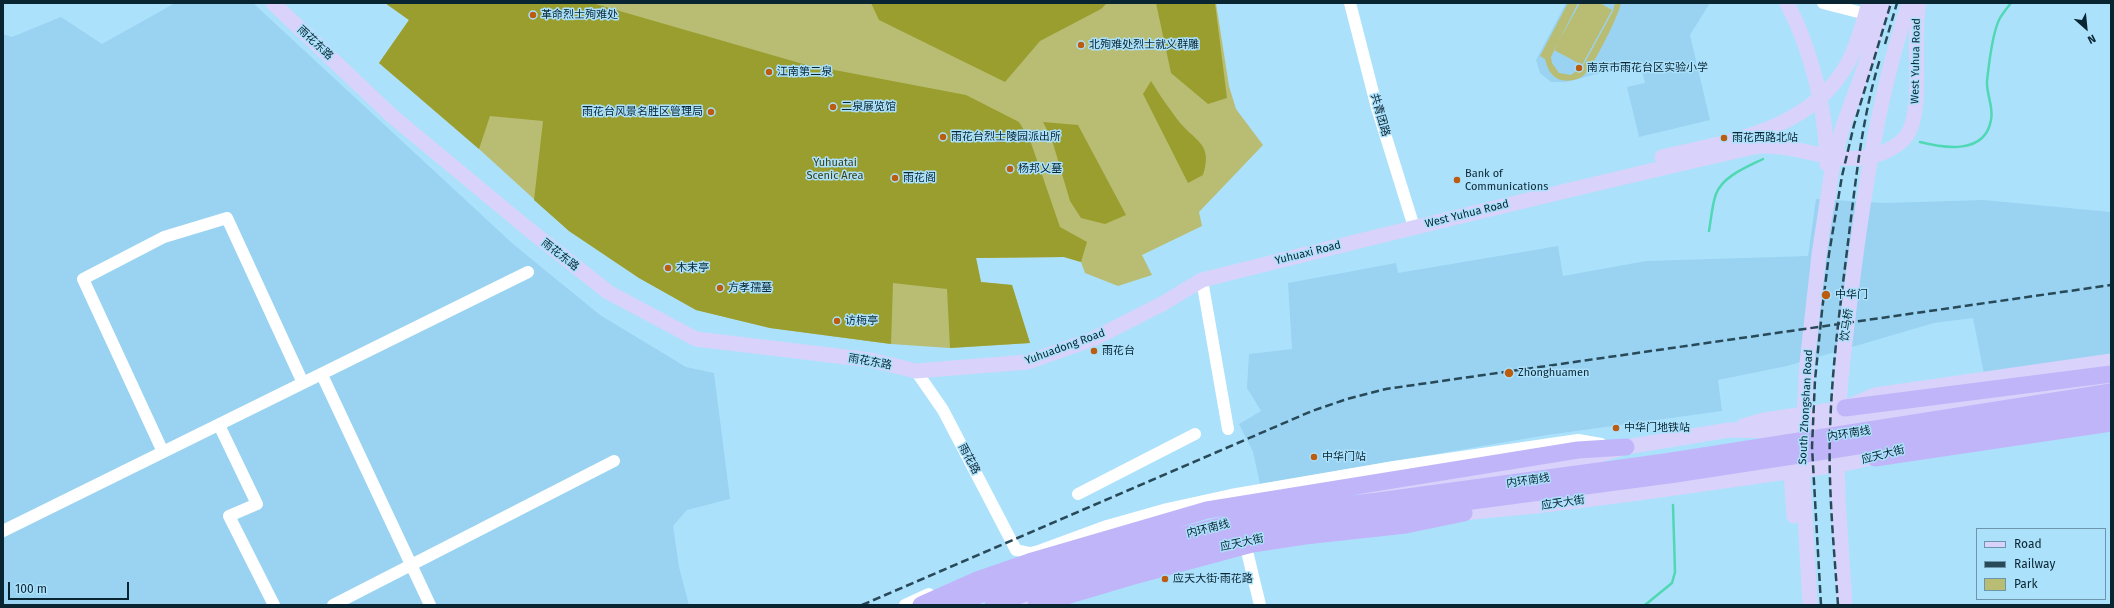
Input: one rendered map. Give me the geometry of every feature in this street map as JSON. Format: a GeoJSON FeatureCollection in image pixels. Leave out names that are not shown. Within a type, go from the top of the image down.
{"type":"FeatureCollection","features":[{"type":"Feature","properties":{"kind":"highway"},"geometry":{"type":"LineString","coordinates":[[1845,415],[1932,403],[2111,374]]}},
{"type":"Feature","properties":{"kind":"highway","name":"内环南线"},"geometry":{"type":"LineString","coordinates":[[954,605],[989,591],[1064,567],[1126,549],[1248,519],[1309,508],[1386,500],[1665,462],[2111,392]]}},
{"type":"Feature","properties":{"kind":"highway","name":"内环南线"},"geometry":{"type":"LineString","coordinates":[[993,605],[1023,594],[1200,544],[1284,526],[1676,474],[2111,407]]}},
{"type":"Feature","properties":{"kind":"highway"},"geometry":{"type":"LineString","coordinates":[[1875,458],[2111,423]]}},
{"type":"Feature","properties":{"kind":"highway"},"geometry":{"type":"LineString","coordinates":[[921,605],[977,580],[1029,562],[1207,510],[1578,450],[1626,447]]}},
{"type":"Feature","properties":{"kind":"highway"},"geometry":{"type":"LineString","coordinates":[[1036,605],[1130,577],[1252,544],[1305,536],[1406,525],[1464,513]]}},
{"type":"Feature","properties":{"kind":"main road","name":"雨花东路"},"geometry":{"type":"LineString","coordinates":[[273,3],[392,116],[527,228],[608,292],[696,339],[871,360],[916,371]]}},
{"type":"Feature","properties":{"kind":"main road"},"geometry":{"type":"LineString","coordinates":[[1787,3],[1800,32],[1818,91],[1827,160],[1826,211]]}},
{"type":"Feature","properties":{"kind":"main road"},"geometry":{"type":"LineString","coordinates":[[1826,211],[1833,163],[1842,129],[1865,66],[1884,3]]}},
{"type":"Feature","properties":{"kind":"main road","name":"饮马桥"},"geometry":{"type":"LineString","coordinates":[[1845,605],[1837,472],[1838,414],[1842,360],[1874,134],[1897,40],[1909,3]]}},
{"type":"Feature","properties":{"kind":"main road","name":"West Yuhua Road"},"geometry":{"type":"LineString","coordinates":[[1414,227],[1759,146],[1787,148],[1841,157],[1865,159],[1885,152],[1906,137],[1910,129],[1914,113],[1916,69],[1915,21],[1919,3]]}},
{"type":"Feature","properties":{"kind":"main road","name":"West Yuhua Road"},"geometry":{"type":"LineString","coordinates":[[1414,227],[1598,172],[1743,137],[1777,126],[1812,105],[1837,79],[1854,51],[1867,9]]}},
{"type":"Feature","properties":{"kind":"main road"},"geometry":{"type":"LineString","coordinates":[[1787,148],[1781,143],[1778,134],[1779,128],[1790,119]]}},
{"type":"Feature","properties":{"kind":"main road","name":"South Zhongshan Road"},"geometry":{"type":"LineString","coordinates":[[1810,605],[1803,499],[1803,426],[1819,255],[1826,211]]}},
{"type":"Feature","properties":{"kind":"main road","name":"Yuhuaxi Road"},"geometry":{"type":"LineString","coordinates":[[1202,280],[1414,227]]}},
{"type":"Feature","properties":{"kind":"main road","name":"Yuhuadong Road"},"geometry":{"type":"LineString","coordinates":[[916,371],[1028,362],[1093,339],[1162,304],[1202,280]]}},
{"type":"Feature","properties":{"kind":"main road"},"geometry":{"type":"LineString","coordinates":[[933,605],[1026,571],[1204,517],[1580,461],[1626,447],[1729,430],[1764,420],[1845,415],[1875,395],[2111,361]]}},
{"type":"Feature","properties":{"kind":"main road"},"geometry":{"type":"LineString","coordinates":[[1932,403],[2111,383]]}},
{"type":"Feature","properties":{"kind":"main road"},"geometry":{"type":"LineString","coordinates":[[1845,415],[1844,464],[1853,605]]}},
{"type":"Feature","properties":{"kind":"main road","name":"应天大街"},"geometry":{"type":"LineString","coordinates":[[1019,605],[1124,571],[1192,555],[1244,540],[1464,513],[1536,506],[1791,472],[1875,458],[1940,440],[2111,415]]}},
{"type":"Feature","properties":{"kind":"main road"},"geometry":{"type":"LineString","coordinates":[[1791,472],[1800,605]]}},
{"type":"Feature","properties":{"kind":"street","name":"共青团路"},"geometry":{"type":"LineString","coordinates":[[1350,3],[1377,108],[1414,227]]}},
{"type":"Feature","properties":{"kind":"street"},"geometry":{"type":"LineString","coordinates":[[1823,3],[1867,9]]}},
{"type":"Feature","properties":{"kind":"street"},"geometry":{"type":"LineString","coordinates":[[163,452],[83,279],[164,237],[227,218],[303,383]]}},
{"type":"Feature","properties":{"kind":"street"},"geometry":{"type":"LineString","coordinates":[[3,531],[322,375],[528,272]]}},
{"type":"Feature","properties":{"kind":"street"},"geometry":{"type":"LineString","coordinates":[[1202,280],[1228,429]]}},
{"type":"Feature","properties":{"kind":"street","name":"雨花路"},"geometry":{"type":"LineString","coordinates":[[916,371],[943,410],[1016,550]]}},
{"type":"Feature","properties":{"kind":"street"},"geometry":{"type":"LineString","coordinates":[[322,375],[430,605]]}},
{"type":"Feature","properties":{"kind":"street"},"geometry":{"type":"LineString","coordinates":[[219,425],[257,504],[229,516],[274,605]]}},
{"type":"Feature","properties":{"kind":"street"},"geometry":{"type":"LineString","coordinates":[[1078,494],[1196,434]]}},
{"type":"Feature","properties":{"kind":"street"},"geometry":{"type":"LineString","coordinates":[[905,605],[959,581],[1003,565],[1013,560],[1016,550],[1030,553],[1039,551],[1107,526],[1167,509],[1232,495],[1387,468],[1578,440],[1626,447]]}},
{"type":"Feature","properties":{"kind":"street"},"geometry":{"type":"LineString","coordinates":[[333,605],[614,461]]}},
{"type":"Feature","properties":{"kind":"street"},"geometry":{"type":"LineString","coordinates":[[1225,484],[1241,511],[1244,540],[1260,605]]}},
{"type":"Feature","properties":{"kind":"shaded area"},"geometry":{"type":"Polygon","coordinates":[[[175,3],[253,3],[513,244],[600,315],[686,367],[714,373],[730,499],[687,510],[673,526],[679,567],[689,605],[3,605],[3,34],[12,37],[61,17],[102,44],[175,3]]]}},
{"type":"Feature","properties":{"kind":"shaded area","name":"南京市雨花台区实验小学"},"geometry":{"type":"Polygon","coordinates":[[[1566,3],[1710,3],[1690,35],[1710,120],[1639,137],[1627,87],[1645,83],[1640,63],[1566,82],[1551,82],[1540,73],[1536,60],[1566,3]]]}},
{"type":"Feature","properties":{"kind":"shaded area"},"geometry":{"type":"Polygon","coordinates":[[[1816,199],[1884,203],[1983,200],[2111,212],[2111,355],[1984,374],[1973,318],[1934,323],[1787,366],[1718,380],[1722,411],[1547,435],[1260,484],[1253,452],[1239,424],[1261,411],[1247,388],[1249,354],[1292,349],[1288,283],[1396,263],[1398,273],[1558,246],[1563,276],[1646,261],[1808,256],[1816,199]]]}},
{"type":"Feature","properties":{"kind":"green space","name":"Yuhuatai Scenic Area"},"geometry":{"type":"Polygon","coordinates":[[[385,3],[1216,3],[1229,86],[1236,109],[1263,145],[1199,212],[1202,226],[1142,255],[1152,275],[1118,286],[1085,273],[1081,262],[1064,257],[976,258],[981,282],[1012,285],[1030,343],[950,348],[891,344],[770,328],[696,310],[639,278],[569,231],[479,149],[379,63],[409,20],[385,3]]]}},
{"type":"Feature","properties":{"kind":"green space","name":"Yuhuatai Scenic Area"},"geometry":{"type":"Polygon","coordinates":[[[385,3],[592,3],[803,64],[966,95],[1019,122],[1030,140],[1060,227],[1087,242],[1081,262],[1064,257],[976,258],[981,282],[1012,285],[1030,343],[950,348],[947,289],[893,283],[891,344],[770,328],[696,310],[639,278],[569,231],[534,200],[543,121],[490,116],[479,149],[379,63],[409,20],[385,3]]]}},
{"type":"Feature","properties":{"kind":"green space"},"geometry":{"type":"Polygon","coordinates":[[[871,3],[1107,3],[1101,9],[1040,41],[1005,82],[879,20],[871,3]]]}},
{"type":"Feature","properties":{"kind":"green space"},"geometry":{"type":"Polygon","coordinates":[[[1156,3],[1215,3],[1227,98],[1208,104],[1171,73],[1156,3]]]}},
{"type":"Feature","properties":{"kind":"green space"},"geometry":{"type":"Polygon","coordinates":[[[1568,3],[1578,3],[1551,57],[1552,63],[1559,73],[1571,75],[1583,66],[1613,11],[1615,3],[1621,3],[1616,18],[1588,70],[1581,77],[1568,81],[1558,79],[1553,75],[1548,68],[1545,59],[1540,56],[1568,3]]]}},
{"type":"Feature","properties":{"kind":"green space"},"geometry":{"type":"Polygon","coordinates":[[[1580,3],[1600,3],[1612,10],[1582,65],[1554,50],[1580,3]]]}},
{"type":"Feature","properties":{"kind":"green space"},"geometry":{"type":"Polygon","coordinates":[[[1151,81],[1177,119],[1204,149],[1206,164],[1203,175],[1188,183],[1143,94],[1151,81]]]}},
{"type":"Feature","properties":{"kind":"green space"},"geometry":{"type":"Polygon","coordinates":[[[1043,122],[1078,125],[1126,215],[1105,224],[1081,218],[1070,201],[1052,140],[1043,122]]]}},
{"type":"Feature","properties":{"kind":"waterway"},"geometry":{"type":"LineString","coordinates":[[1920,142],[1940,146],[1962,146],[1972,144],[1981,139],[1987,131],[1992,115],[1987,86],[1991,48],[1997,24],[2011,3]]}},
{"type":"Feature","properties":{"kind":"waterway"},"geometry":{"type":"LineString","coordinates":[[1709,231],[1716,194],[1719,188],[1736,173],[1763,159]]}},
{"type":"Feature","properties":{"kind":"waterway"},"geometry":{"type":"LineString","coordinates":[[1645,605],[1672,583],[1675,572],[1673,505]]}},
{"type":"Feature","properties":{"kind":"railway"},"geometry":{"type":"LineString","coordinates":[[1821,605],[1812,447],[1815,380],[1822,311],[1829,254],[1842,176],[1854,125],[1891,3]]}},
{"type":"Feature","properties":{"kind":"railway"},"geometry":{"type":"LineString","coordinates":[[1885,44],[1897,3]]}},
{"type":"Feature","properties":{"kind":"railway"},"geometry":{"type":"LineString","coordinates":[[1838,605],[1830,474],[1831,404],[1835,353],[1858,163],[1869,100],[1880,59]]}},
{"type":"Feature","properties":{"kind":"railway"},"geometry":{"type":"LineString","coordinates":[[862,605],[1312,411],[1347,399],[1386,389],[2111,285]]}},
{"type":"Feature","properties":{"kind":"place","name":"革命烈士殉难处"},"geometry":{"type":"Point","coordinates":[533,15]}},
{"type":"Feature","properties":{"kind":"place","name":"北殉难处烈士就义群雕"},"geometry":{"type":"Point","coordinates":[1081,45]}},
{"type":"Feature","properties":{"kind":"place","name":"南京市雨花台区实验小学"},"geometry":{"type":"Point","coordinates":[1579,68]}},
{"type":"Feature","properties":{"kind":"place","name":"江南第二泉"},"geometry":{"type":"Point","coordinates":[769,72]}},
{"type":"Feature","properties":{"kind":"place","name":"二泉展览馆"},"geometry":{"type":"Point","coordinates":[833,107]}},
{"type":"Feature","properties":{"kind":"place","name":"雨花台风景名胜区管理局"},"geometry":{"type":"Point","coordinates":[711,112]}},
{"type":"Feature","properties":{"kind":"place","name":"雨花台烈士陵园派出所"},"geometry":{"type":"Point","coordinates":[943,137]}},
{"type":"Feature","properties":{"kind":"place","name":"雨花西路北站"},"geometry":{"type":"Point","coordinates":[1724,138]}},
{"type":"Feature","properties":{"kind":"place","name":"杨邦乂墓"},"geometry":{"type":"Point","coordinates":[1010,169]}},
{"type":"Feature","properties":{"kind":"place","name":"雨花阁"},"geometry":{"type":"Point","coordinates":[895,178]}},
{"type":"Feature","properties":{"kind":"place","name":"Bank of Communications"},"geometry":{"type":"Point","coordinates":[1457,180]}},
{"type":"Feature","properties":{"kind":"place","name":"木末亭"},"geometry":{"type":"Point","coordinates":[668,268]}},
{"type":"Feature","properties":{"kind":"place","name":"方孝孺墓"},"geometry":{"type":"Point","coordinates":[720,288]}},
{"type":"Feature","properties":{"kind":"place","name":"中华门"},"geometry":{"type":"Point","coordinates":[1826,295]}},
{"type":"Feature","properties":{"kind":"place","name":"访梅亭"},"geometry":{"type":"Point","coordinates":[837,321]}},
{"type":"Feature","properties":{"kind":"place","name":"雨花台"},"geometry":{"type":"Point","coordinates":[1094,351]}},
{"type":"Feature","properties":{"kind":"place","name":"Zhonghuamen"},"geometry":{"type":"Point","coordinates":[1509,373]}},
{"type":"Feature","properties":{"kind":"place","name":"中华门地铁站"},"geometry":{"type":"Point","coordinates":[1616,428]}},
{"type":"Feature","properties":{"kind":"place","name":"中华门站"},"geometry":{"type":"Point","coordinates":[1314,457]}},
{"type":"Feature","properties":{"kind":"place","name":"应天大街·雨花路"},"geometry":{"type":"Point","coordinates":[1165,579]}}]}
